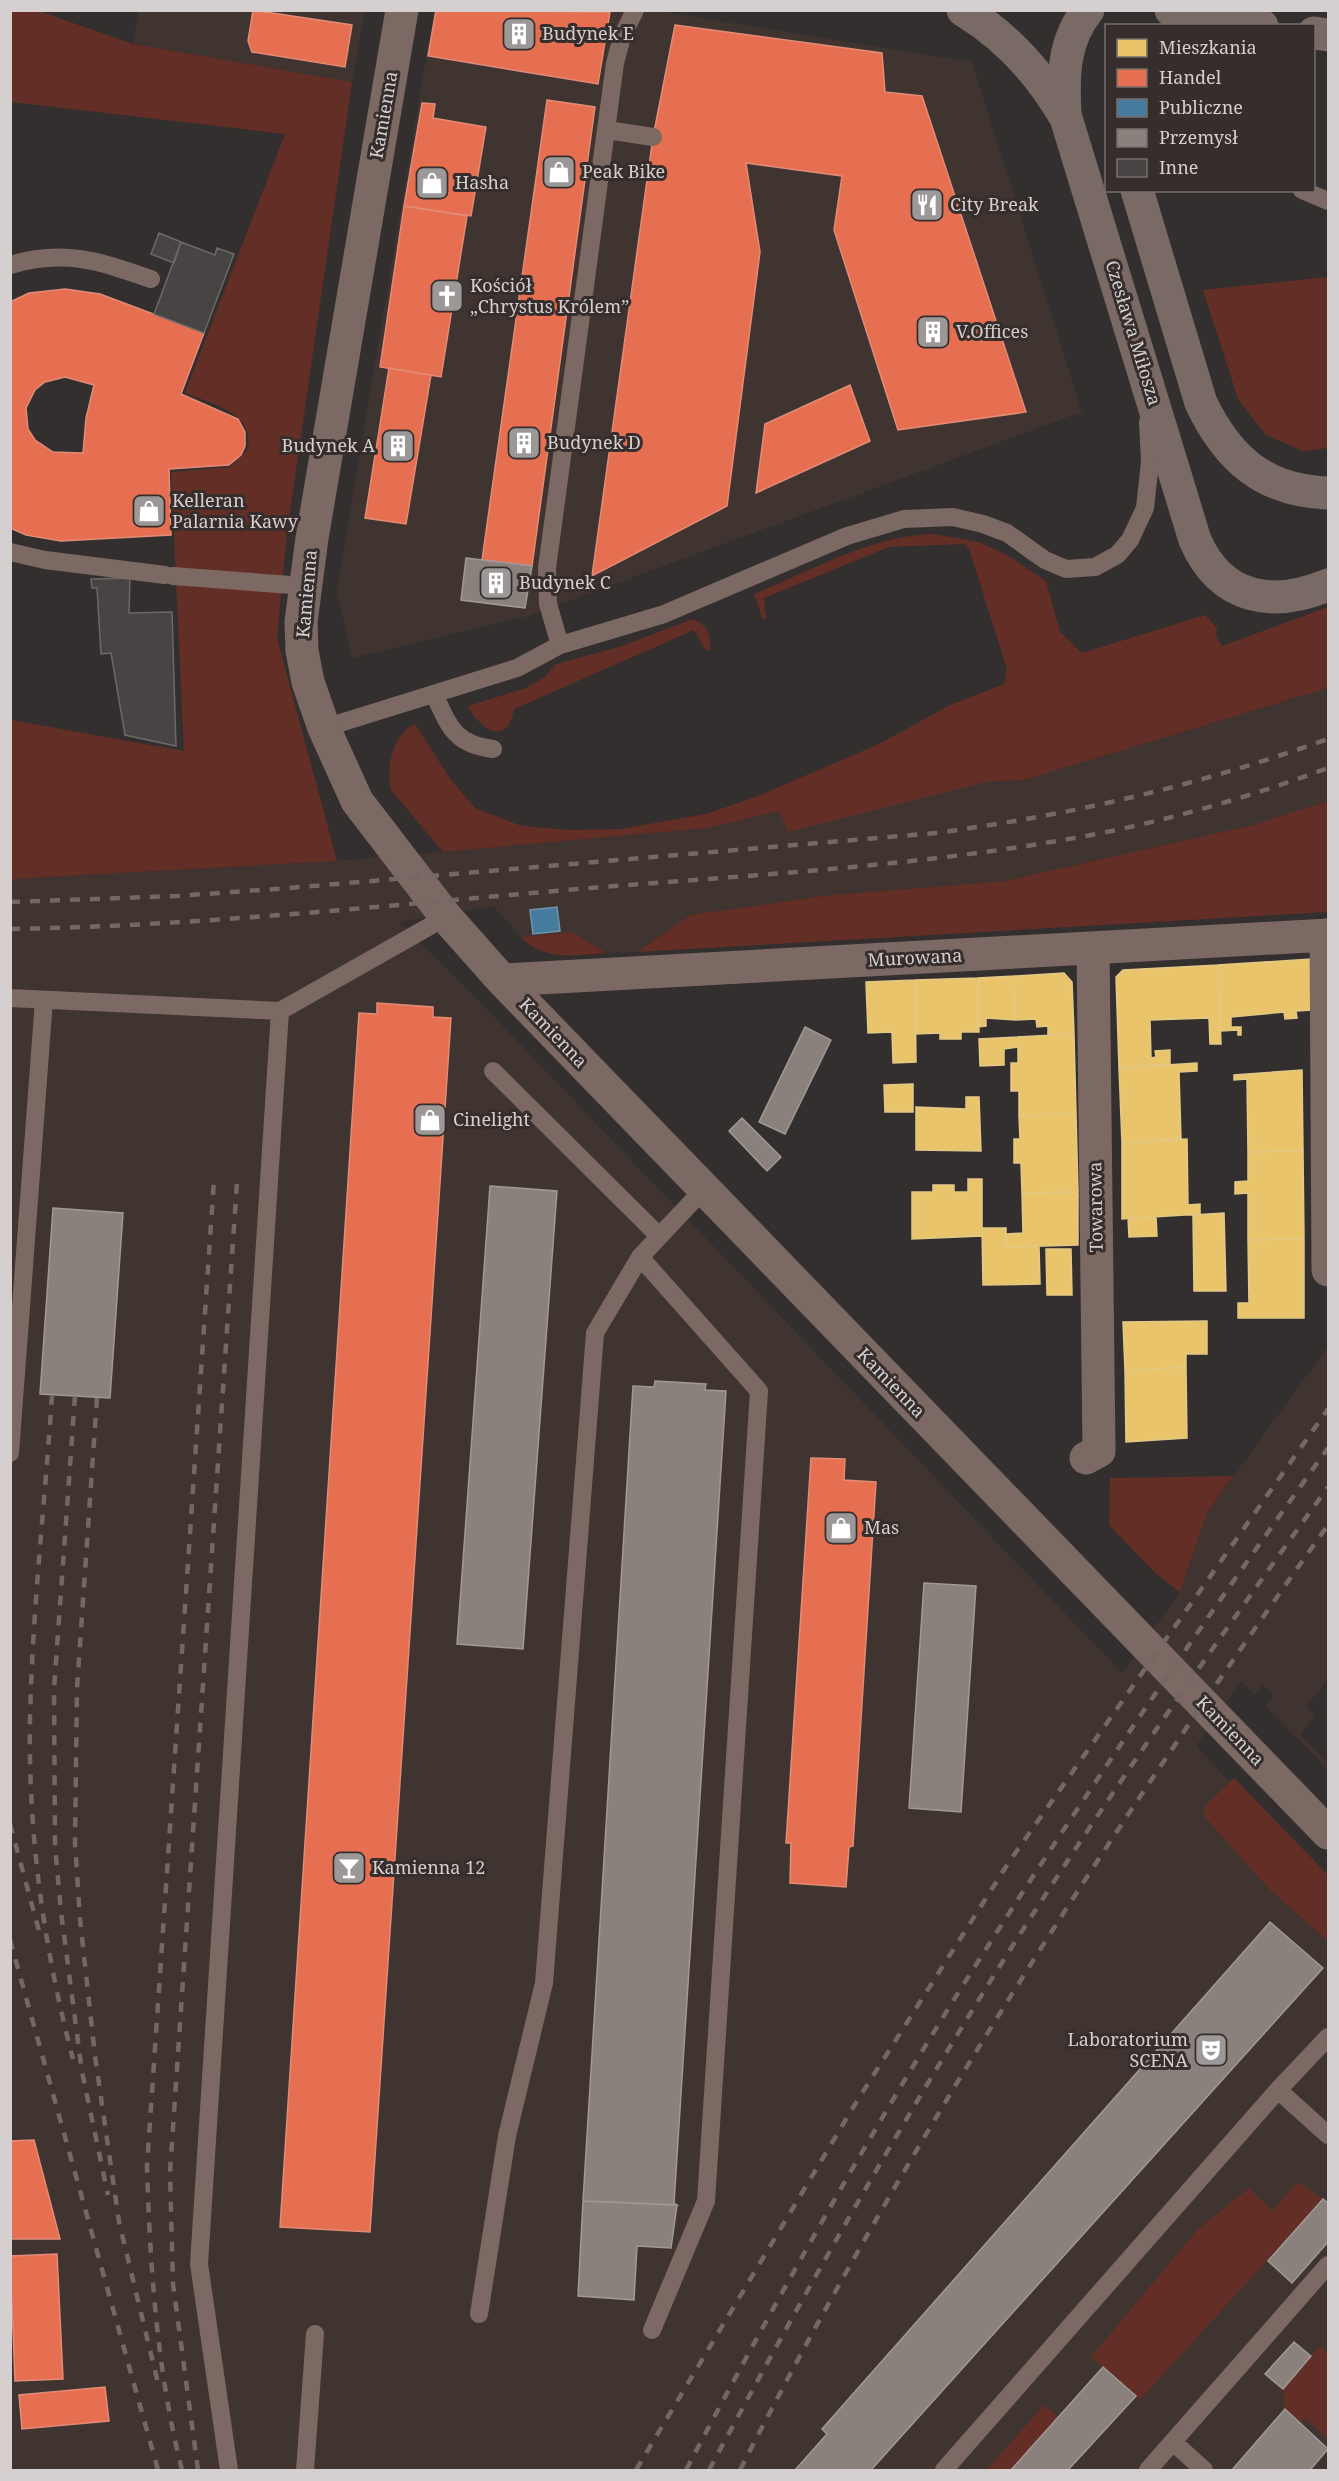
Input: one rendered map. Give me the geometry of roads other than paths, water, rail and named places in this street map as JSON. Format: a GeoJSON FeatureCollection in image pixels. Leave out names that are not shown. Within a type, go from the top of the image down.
{"type":"FeatureCollection","features":[{"type":"Feature","properties":{"kind":"main road","name":"Czesława Miłosza"},"geometry":{"type":"LineString","coordinates":[[963,10],[1003,37],[1036,71],[1066,118],[1195,540],[1203,557],[1216,573],[1242,591],[1259,597],[1294,596],[1329,585]]}},
{"type":"Feature","properties":{"kind":"main road"},"geometry":{"type":"LineString","coordinates":[[1066,118],[1063,78],[1066,57],[1078,23],[1088,10]]}},
{"type":"Feature","properties":{"kind":"main road"},"geometry":{"type":"LineString","coordinates":[[1179,17],[1244,24]]}},
{"type":"Feature","properties":{"kind":"main road"},"geometry":{"type":"LineString","coordinates":[[1138,192],[1201,403],[1214,431],[1231,453],[1249,469],[1285,486],[1308,492],[1329,493]]}},
{"type":"Feature","properties":{"kind":"street","name":"Kamienna"},"geometry":{"type":"LineString","coordinates":[[402,10],[304,586],[302,651],[308,682],[324,728],[357,801],[446,917],[502,980],[1329,1833]]}},
{"type":"Feature","properties":{"kind":"street","name":"Murowana"},"geometry":{"type":"LineString","coordinates":[[502,980],[1327,935]]}},
{"type":"Feature","properties":{"kind":"street"},"geometry":{"type":"LineString","coordinates":[[1327,935],[1328,1270]]}},
{"type":"Feature","properties":{"kind":"street","name":"Towarowa"},"geometry":{"type":"LineString","coordinates":[[1086,1458],[1099,1451],[1093,948]]}},
{"type":"Feature","properties":{"kind":"lane"},"geometry":{"type":"LineString","coordinates":[[560,645],[548,604],[548,568],[615,63],[622,37],[635,10]]}},
{"type":"Feature","properties":{"kind":"lane"},"geometry":{"type":"LineString","coordinates":[[607,130],[653,136]]}},
{"type":"Feature","properties":{"kind":"lane"},"geometry":{"type":"LineString","coordinates":[[1307,192],[1329,201]]}},
{"type":"Feature","properties":{"kind":"lane"},"geometry":{"type":"LineString","coordinates":[[10,265],[36,258],[74,257],[91,259],[151,279]]}},
{"type":"Feature","properties":{"kind":"lane"},"geometry":{"type":"LineString","coordinates":[[324,728],[517,668],[560,645],[664,614],[847,536],[904,519],[953,517],[983,524],[1007,533],[1045,560],[1066,569],[1095,567],[1117,555],[1130,540],[1145,508],[1150,462],[1147,381]]}},
{"type":"Feature","properties":{"kind":"lane"},"geometry":{"type":"LineString","coordinates":[[10,552],[45,560],[169,575],[304,586]]}},
{"type":"Feature","properties":{"kind":"lane"},"geometry":{"type":"LineString","coordinates":[[434,694],[451,730],[464,741],[493,749]]}},
{"type":"Feature","properties":{"kind":"lane"},"geometry":{"type":"LineString","coordinates":[[10,998],[280,1011],[446,917]]}},
{"type":"Feature","properties":{"kind":"lane"},"geometry":{"type":"LineString","coordinates":[[10,1453],[44,1000]]}},
{"type":"Feature","properties":{"kind":"lane"},"geometry":{"type":"LineString","coordinates":[[229,2470],[198,2264],[280,1011]]}},
{"type":"Feature","properties":{"kind":"lane"},"geometry":{"type":"LineString","coordinates":[[493,1071],[659,1236]]}},
{"type":"Feature","properties":{"kind":"lane"},"geometry":{"type":"LineString","coordinates":[[479,2314],[507,2136],[544,1983],[595,1333],[640,1257],[704,1189]]}},
{"type":"Feature","properties":{"kind":"lane"},"geometry":{"type":"LineString","coordinates":[[640,1257],[759,1391],[706,2201],[652,2330]]}},
{"type":"Feature","properties":{"kind":"lane"},"geometry":{"type":"LineString","coordinates":[[944,2470],[1278,2090],[1329,2037]]}},
{"type":"Feature","properties":{"kind":"lane"},"geometry":{"type":"LineString","coordinates":[[1278,2090],[1329,2135]]}},
{"type":"Feature","properties":{"kind":"lane"},"geometry":{"type":"LineString","coordinates":[[1148,2470],[1329,2265]]}},
{"type":"Feature","properties":{"kind":"lane"},"geometry":{"type":"LineString","coordinates":[[304,2470],[315,2334]]}},
{"type":"Feature","properties":{"kind":"lane"},"geometry":{"type":"LineString","coordinates":[[1173,2442],[1204,2470]]}},
{"type":"Feature","properties":{"kind":"railway"},"geometry":{"type":"LineString","coordinates":[[10,902],[177,896],[289,888],[936,833],[1038,817],[1135,796],[1231,771],[1328,739]]}},
{"type":"Feature","properties":{"kind":"railway"},"geometry":{"type":"LineString","coordinates":[[10,929],[152,924],[294,914],[815,870],[992,851],[1087,836],[1157,821],[1226,802],[1328,768]]}},
{"type":"Feature","properties":{"kind":"railway"},"geometry":{"type":"LineString","coordinates":[[182,2470],[166,2395],[156,2319],[147,2166],[214,1180]]}},
{"type":"Feature","properties":{"kind":"railway"},"geometry":{"type":"LineString","coordinates":[[198,2470],[173,2284],[170,2172],[237,1182]]}},
{"type":"Feature","properties":{"kind":"railway"},"geometry":{"type":"LineString","coordinates":[[52,1395],[33,1640],[30,1764],[35,1849],[46,1934],[73,2059]]}},
{"type":"Feature","properties":{"kind":"railway"},"geometry":{"type":"LineString","coordinates":[[75,1396],[54,1689],[55,1846],[61,1912],[82,2072],[108,2195]]}},
{"type":"Feature","properties":{"kind":"railway"},"geometry":{"type":"LineString","coordinates":[[97,1398],[77,1688],[75,1843],[80,1919],[95,2056],[119,2222],[158,2383]]}},
{"type":"Feature","properties":{"kind":"railway"},"geometry":{"type":"LineString","coordinates":[[636,2470],[857,2101],[1009,1862],[1328,1409]]}},
{"type":"Feature","properties":{"kind":"railway"},"geometry":{"type":"LineString","coordinates":[[686,2470],[815,2233],[953,2001],[1136,1722],[1328,1448]]}},
{"type":"Feature","properties":{"kind":"railway"},"geometry":{"type":"LineString","coordinates":[[709,2470],[869,2183],[1012,1946],[1144,1747],[1328,1487]]}},
{"type":"Feature","properties":{"kind":"railway"},"geometry":{"type":"LineString","coordinates":[[740,2470],[873,2225],[943,2105],[1016,1987],[1169,1754],[1328,1525]]}},
{"type":"Feature","properties":{"kind":"railway"},"geometry":{"type":"LineString","coordinates":[[10,1824],[39,1931]]}},
{"type":"Feature","properties":{"kind":"railway"},"geometry":{"type":"LineString","coordinates":[[10,1940],[158,2470]]}},
{"type":"Feature","properties":{"kind":"place","name":"Budynek E"},"geometry":{"type":"Point","coordinates":[519,34]}},
{"type":"Feature","properties":{"kind":"place","name":"Peak Bike"},"geometry":{"type":"Point","coordinates":[559,172]}},
{"type":"Feature","properties":{"kind":"place","name":"Hasha"},"geometry":{"type":"Point","coordinates":[432,183]}},
{"type":"Feature","properties":{"kind":"place","name":"City Break"},"geometry":{"type":"Point","coordinates":[927,205]}},
{"type":"Feature","properties":{"kind":"place","name":"Kościół „Chrystus Królem”"},"geometry":{"type":"Point","coordinates":[447,296]}},
{"type":"Feature","properties":{"kind":"place","name":"V.Offices"},"geometry":{"type":"Point","coordinates":[933,332]}},
{"type":"Feature","properties":{"kind":"place","name":"Budynek D"},"geometry":{"type":"Point","coordinates":[524,443]}},
{"type":"Feature","properties":{"kind":"place","name":"Budynek A"},"geometry":{"type":"Point","coordinates":[398,446]}},
{"type":"Feature","properties":{"kind":"place","name":"Kelleran Palarnia Kawy"},"geometry":{"type":"Point","coordinates":[149,511]}},
{"type":"Feature","properties":{"kind":"place","name":"Budynek C"},"geometry":{"type":"Point","coordinates":[496,583]}},
{"type":"Feature","properties":{"kind":"place","name":"Cinelight"},"geometry":{"type":"Point","coordinates":[430,1120]}},
{"type":"Feature","properties":{"kind":"place","name":"Mas"},"geometry":{"type":"Point","coordinates":[841,1528]}},
{"type":"Feature","properties":{"kind":"place","name":"Kamienna 12"},"geometry":{"type":"Point","coordinates":[349,1868]}},
{"type":"Feature","properties":{"kind":"place","name":"Laboratorium SCENA"},"geometry":{"type":"Point","coordinates":[1211,2050]}}]}
